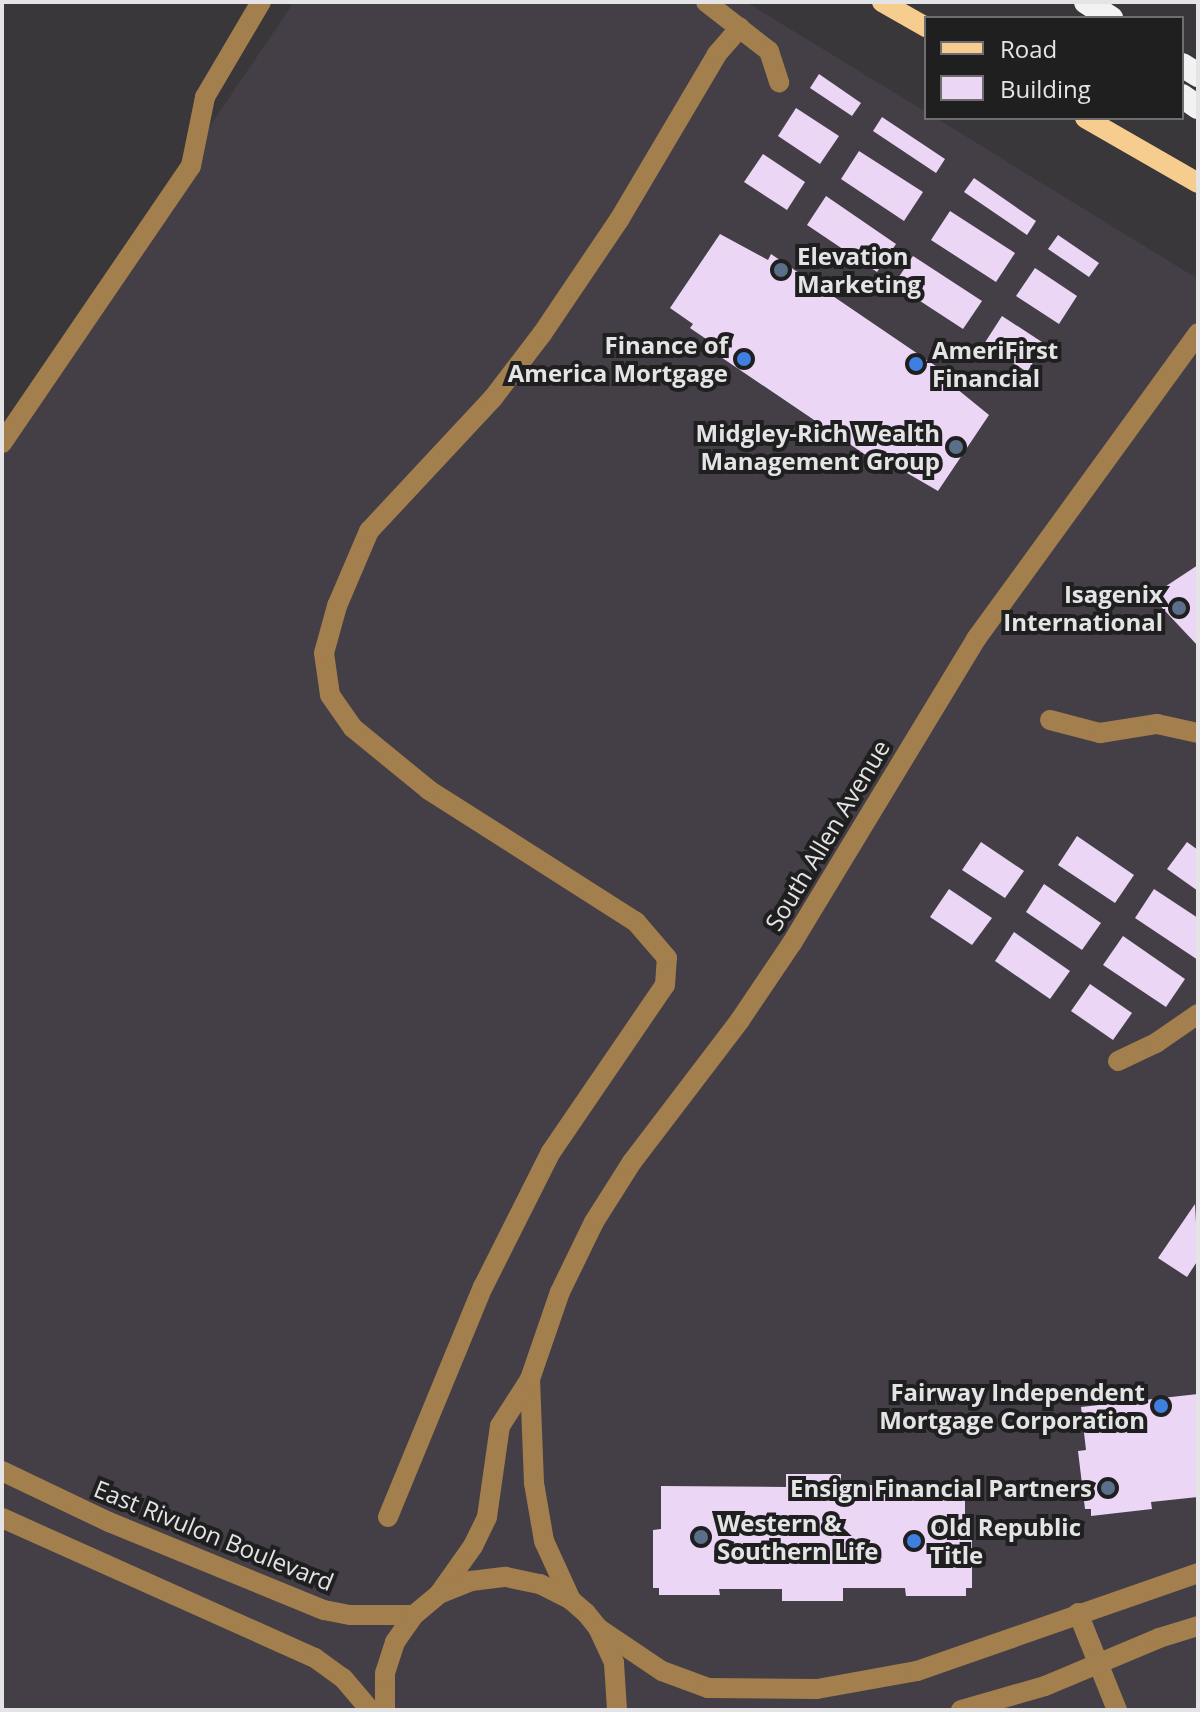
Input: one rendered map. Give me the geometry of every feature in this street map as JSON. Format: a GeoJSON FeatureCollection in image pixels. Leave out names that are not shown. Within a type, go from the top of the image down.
{"type":"FeatureCollection","features":[{"type":"Feature","properties":{"kind":"highway"},"geometry":{"type":"LineString","coordinates":[[1077,2],[1093,16]]}},
{"type":"Feature","properties":{"kind":"highway"},"geometry":{"type":"LineString","coordinates":[[1086,2],[1108,16]]}},
{"type":"Feature","properties":{"kind":"main road"},"geometry":{"type":"LineString","coordinates":[[882,2],[924,26]]}},
{"type":"Feature","properties":{"kind":"main road"},"geometry":{"type":"LineString","coordinates":[[1088,120],[1198,183]]}},
{"type":"Feature","properties":{"kind":"street"},"geometry":{"type":"LineString","coordinates":[[2,443],[191,166],[205,97],[261,2]]}},
{"type":"Feature","properties":{"kind":"street"},"geometry":{"type":"LineString","coordinates":[[706,2],[769,51],[779,82]]}},
{"type":"Feature","properties":{"kind":"street"},"geometry":{"type":"LineString","coordinates":[[388,1517],[483,1287],[537,1179],[606,1067],[665,985],[667,958],[636,922],[429,790],[353,728],[330,695],[324,653],[337,606],[369,531],[493,398],[542,334],[619,220],[717,54],[740,28]]}},
{"type":"Feature","properties":{"kind":"street","name":"South Allen Avenue"},"geometry":{"type":"LineString","coordinates":[[439,1594],[473,1546],[487,1517],[500,1426],[530,1379],[560,1292],[594,1222],[632,1162],[740,1020],[792,943],[976,639],[1198,333]]}},
{"type":"Feature","properties":{"kind":"street"},"geometry":{"type":"LineString","coordinates":[[1050,720],[1100,733],[1157,724],[1198,733]]}},
{"type":"Feature","properties":{"kind":"street"},"geometry":{"type":"LineString","coordinates":[[1118,1061],[1156,1043],[1198,1014]]}},
{"type":"Feature","properties":{"kind":"street","name":"South Allen Avenue"},"geometry":{"type":"LineString","coordinates":[[530,1379],[534,1483],[544,1541],[571,1600]]}},
{"type":"Feature","properties":{"kind":"street","name":"East Rivulon Boulevard"},"geometry":{"type":"LineString","coordinates":[[2,1471],[109,1522],[324,1610],[350,1615],[414,1615]]}},
{"type":"Feature","properties":{"kind":"street"},"geometry":{"type":"LineString","coordinates":[[2,1518],[315,1658],[343,1678],[370,1710]]}},
{"type":"Feature","properties":{"kind":"street"},"geometry":{"type":"LineString","coordinates":[[385,1710],[385,1673],[395,1642],[414,1615],[439,1594],[471,1581],[506,1577],[540,1584],[571,1600],[598,1628],[662,1671],[708,1688],[804,1689],[917,1671],[1198,1573]]}},
{"type":"Feature","properties":{"kind":"street"},"geometry":{"type":"LineString","coordinates":[[1078,1613],[1117,1710]]}},
{"type":"Feature","properties":{"kind":"street"},"geometry":{"type":"LineString","coordinates":[[961,1710],[1045,1686],[1198,1626]]}},
{"type":"Feature","properties":{"kind":"street"},"geometry":{"type":"LineString","coordinates":[[598,1628],[614,1663],[617,1710]]}},
{"type":"Feature","properties":{"kind":"shaded area"},"geometry":{"type":"Polygon","coordinates":[[[294,2],[746,2],[924,111],[924,120],[939,120],[1198,279],[1198,1710],[2,1710],[2,432],[294,2]]]}},
{"type":"Feature","properties":{"kind":"building"},"geometry":{"type":"Polygon","coordinates":[[[819,74],[861,103],[852,116],[810,88],[819,74]]]}},
{"type":"Feature","properties":{"kind":"building"},"geometry":{"type":"Polygon","coordinates":[[[796,108],[839,136],[820,164],[778,136],[796,108]]]}},
{"type":"Feature","properties":{"kind":"building"},"geometry":{"type":"Polygon","coordinates":[[[882,117],[945,159],[936,173],[873,131],[882,117]]]}},
{"type":"Feature","properties":{"kind":"building"},"geometry":{"type":"Polygon","coordinates":[[[859,151],[923,192],[904,221],[841,179],[859,151]]]}},
{"type":"Feature","properties":{"kind":"building"},"geometry":{"type":"Polygon","coordinates":[[[763,154],[805,182],[787,210],[744,182],[763,154]]]}},
{"type":"Feature","properties":{"kind":"building"},"geometry":{"type":"Polygon","coordinates":[[[974,178],[1036,221],[1027,235],[964,192],[974,178]]]}},
{"type":"Feature","properties":{"kind":"building"},"geometry":{"type":"Polygon","coordinates":[[[826,196],[896,244],[877,272],[807,225],[826,196]]]}},
{"type":"Feature","properties":{"kind":"building"},"geometry":{"type":"Polygon","coordinates":[[[950,211],[1015,253],[996,282],[931,240],[950,211]]]}},
{"type":"Feature","properties":{"kind":"building"},"geometry":{"type":"Polygon","coordinates":[[[720,234],[768,260],[771,254],[949,375],[946,380],[989,415],[938,491],[888,462],[885,468],[709,349],[712,343],[690,328],[693,324],[670,308],[720,234]]]}},
{"type":"Feature","properties":{"kind":"building"},"geometry":{"type":"Polygon","coordinates":[[[1058,235],[1099,263],[1089,277],[1048,249],[1058,235]]]}},
{"type":"Feature","properties":{"kind":"building"},"geometry":{"type":"Polygon","coordinates":[[[913,256],[982,301],[963,329],[894,284],[913,256]]]}},
{"type":"Feature","properties":{"kind":"building"},"geometry":{"type":"Polygon","coordinates":[[[1035,268],[1077,296],[1059,324],[1016,296],[1035,268]]]}},
{"type":"Feature","properties":{"kind":"building"},"geometry":{"type":"Polygon","coordinates":[[[1002,316],[1045,344],[1027,372],[984,344],[1002,316]]]}},
{"type":"Feature","properties":{"kind":"building","name":"Isagenix International"},"geometry":{"type":"Polygon","coordinates":[[[1198,565],[1198,646],[1151,596],[1198,565]]]}},
{"type":"Feature","properties":{"kind":"building"},"geometry":{"type":"Polygon","coordinates":[[[1077,836],[1134,875],[1115,903],[1058,865],[1077,836]]]}},
{"type":"Feature","properties":{"kind":"building"},"geometry":{"type":"Polygon","coordinates":[[[981,842],[1024,871],[1005,898],[962,870],[981,842]]]}},
{"type":"Feature","properties":{"kind":"building"},"geometry":{"type":"Polygon","coordinates":[[[1187,842],[1198,850],[1198,891],[1167,869],[1187,842]]]}},
{"type":"Feature","properties":{"kind":"building"},"geometry":{"type":"Polygon","coordinates":[[[1044,884],[1101,923],[1082,950],[1026,912],[1044,884]]]}},
{"type":"Feature","properties":{"kind":"building"},"geometry":{"type":"Polygon","coordinates":[[[949,889],[992,918],[972,945],[930,917],[949,889]]]}},
{"type":"Feature","properties":{"kind":"building"},"geometry":{"type":"Polygon","coordinates":[[[1154,889],[1198,918],[1198,960],[1135,918],[1154,889]]]}},
{"type":"Feature","properties":{"kind":"building"},"geometry":{"type":"Polygon","coordinates":[[[1014,932],[1070,971],[1050,999],[995,961],[1014,932]]]}},
{"type":"Feature","properties":{"kind":"building"},"geometry":{"type":"Polygon","coordinates":[[[1123,936],[1185,979],[1166,1007],[1103,965],[1123,936]]]}},
{"type":"Feature","properties":{"kind":"building"},"geometry":{"type":"Polygon","coordinates":[[[1090,984],[1132,1013],[1113,1040],[1071,1011],[1090,984]]]}},
{"type":"Feature","properties":{"kind":"building"},"geometry":{"type":"Polygon","coordinates":[[[1195,1204],[1198,1260],[1187,1277],[1158,1258],[1195,1204]]]}},
{"type":"Feature","properties":{"kind":"building"},"geometry":{"type":"Polygon","coordinates":[[[1198,1394],[1198,1497],[1151,1502],[1152,1509],[1091,1516],[1091,1509],[1085,1509],[1078,1451],[1086,1450],[1081,1407],[1198,1394]]]}},
{"type":"Feature","properties":{"kind":"building"},"geometry":{"type":"Polygon","coordinates":[[[786,1474],[841,1474],[841,1485],[965,1485],[965,1529],[972,1529],[972,1588],[966,1588],[966,1596],[906,1596],[905,1588],[843,1588],[843,1601],[782,1601],[782,1589],[719,1589],[720,1595],[659,1595],[659,1588],[653,1588],[653,1530],[661,1529],[661,1486],[786,1487],[786,1474]]]}},
{"type":"Feature","properties":{"kind":"place","name":"Elevation Marketing"},"geometry":{"type":"Point","coordinates":[781,270]}},
{"type":"Feature","properties":{"kind":"place","name":"Finance of America Mortgage"},"geometry":{"type":"Point","coordinates":[744,359]}},
{"type":"Feature","properties":{"kind":"place","name":"AmeriFirst Financial"},"geometry":{"type":"Point","coordinates":[916,364]}},
{"type":"Feature","properties":{"kind":"place","name":"Midgley-Rich Wealth Management Group"},"geometry":{"type":"Point","coordinates":[956,447]}},
{"type":"Feature","properties":{"kind":"place","name":"Isagenix International"},"geometry":{"type":"Point","coordinates":[1179,608]}},
{"type":"Feature","properties":{"kind":"place","name":"Fairway Independent Mortgage Corporation"},"geometry":{"type":"Point","coordinates":[1161,1406]}},
{"type":"Feature","properties":{"kind":"place","name":"Ensign Financial Partners"},"geometry":{"type":"Point","coordinates":[1108,1488]}},
{"type":"Feature","properties":{"kind":"place","name":"Western & Southern Life"},"geometry":{"type":"Point","coordinates":[701,1537]}},
{"type":"Feature","properties":{"kind":"place","name":"Old Republic Title"},"geometry":{"type":"Point","coordinates":[914,1541]}}]}
